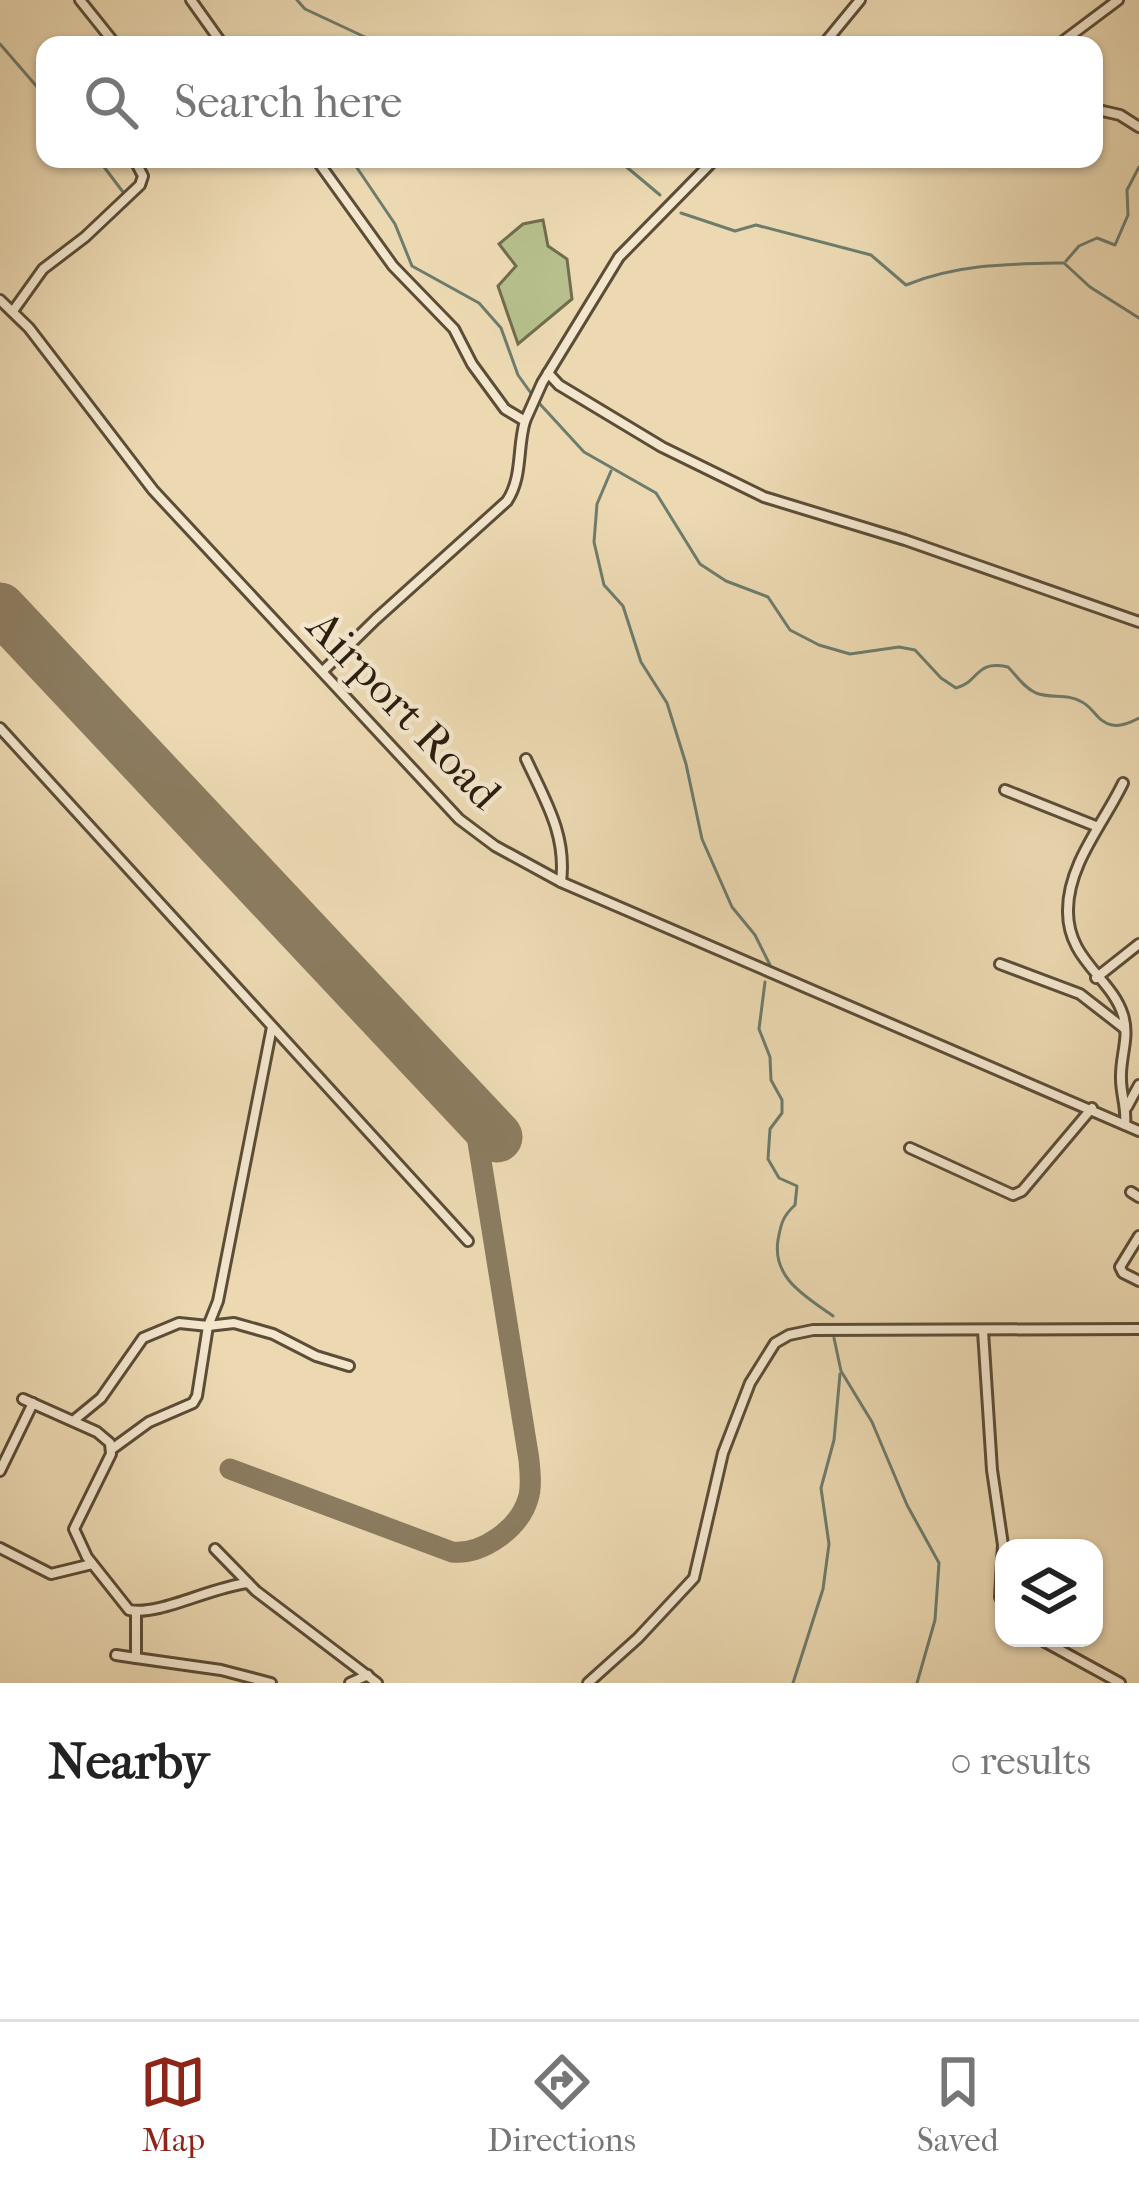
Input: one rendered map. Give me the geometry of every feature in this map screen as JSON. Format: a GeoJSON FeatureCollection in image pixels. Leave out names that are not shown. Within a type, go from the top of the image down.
{"type":"FeatureCollection","features":[{"type":"Feature","properties":{"kind":"street"},"geometry":{"type":"LineString","coordinates":[[80,0],[109,36]]}},
{"type":"Feature","properties":{"kind":"street"},"geometry":{"type":"LineString","coordinates":[[191,0],[217,36]]}},
{"type":"Feature","properties":{"kind":"street"},"geometry":{"type":"LineString","coordinates":[[831,36],[860,0]]}},
{"type":"Feature","properties":{"kind":"street"},"geometry":{"type":"LineString","coordinates":[[1070,36],[1118,0]]}},
{"type":"Feature","properties":{"kind":"street"},"geometry":{"type":"LineString","coordinates":[[1103,112],[1120,115],[1139,127]]}},
{"type":"Feature","properties":{"kind":"street"},"geometry":{"type":"LineString","coordinates":[[13,310],[44,268],[140,185],[141,168]]}},
{"type":"Feature","properties":{"kind":"street"},"geometry":{"type":"LineString","coordinates":[[322,168],[393,266],[454,329],[472,364],[505,409],[525,421]]}},
{"type":"Feature","properties":{"kind":"street"},"geometry":{"type":"LineString","coordinates":[[323,671],[507,501],[518,476],[525,421],[548,373],[619,257],[706,168]]}},
{"type":"Feature","properties":{"kind":"street","name":"Airport Road"},"geometry":{"type":"LineString","coordinates":[[0,300],[13,310],[153,490],[459,819],[495,846],[561,882],[1139,1131]]}},
{"type":"Feature","properties":{"kind":"street"},"geometry":{"type":"LineString","coordinates":[[548,373],[559,385],[662,447],[764,497],[905,540],[1139,622]]}},
{"type":"Feature","properties":{"kind":"street"},"geometry":{"type":"LineString","coordinates":[[0,728],[468,1240]]}},
{"type":"Feature","properties":{"kind":"street"},"geometry":{"type":"LineString","coordinates":[[526,759],[559,835],[561,882]]}},
{"type":"Feature","properties":{"kind":"street"},"geometry":{"type":"LineString","coordinates":[[1123,783],[1076,874],[1067,911],[1074,943],[1121,1010],[1125,1030],[1120,1082],[1127,1108]]}},
{"type":"Feature","properties":{"kind":"street"},"geometry":{"type":"LineString","coordinates":[[1005,790],[1098,827]]}},
{"type":"Feature","properties":{"kind":"street"},"geometry":{"type":"LineString","coordinates":[[1096,978],[1139,944]]}},
{"type":"Feature","properties":{"kind":"street"},"geometry":{"type":"LineString","coordinates":[[1000,964],[1080,994],[1125,1030]]}},
{"type":"Feature","properties":{"kind":"street"},"geometry":{"type":"LineString","coordinates":[[248,1583],[211,1589],[149,1613],[129,1610],[92,1564],[74,1529],[112,1448],[149,1422],[193,1403],[272,1026]]}},
{"type":"Feature","properties":{"kind":"street"},"geometry":{"type":"LineString","coordinates":[[1125,1124],[1139,1085]]}},
{"type":"Feature","properties":{"kind":"street"},"geometry":{"type":"LineString","coordinates":[[910,1148],[1013,1196],[1022,1192],[1092,1108]]}},
{"type":"Feature","properties":{"kind":"street"},"geometry":{"type":"LineString","coordinates":[[1139,1236],[1120,1267],[1123,1274],[1139,1280]]}},
{"type":"Feature","properties":{"kind":"street"},"geometry":{"type":"LineString","coordinates":[[74,1421],[101,1398],[151,1332],[179,1323],[234,1323],[349,1366]]}},
{"type":"Feature","properties":{"kind":"street"},"geometry":{"type":"LineString","coordinates":[[588,1683],[694,1578],[729,1431],[750,1383],[775,1343],[813,1330],[1139,1329]]}},
{"type":"Feature","properties":{"kind":"street"},"geometry":{"type":"LineString","coordinates":[[983,1331],[992,1470],[1002,1539]]}},
{"type":"Feature","properties":{"kind":"street"},"geometry":{"type":"LineString","coordinates":[[0,1471],[28,1401],[104,1435],[112,1448]]}},
{"type":"Feature","properties":{"kind":"street"},"geometry":{"type":"LineString","coordinates":[[0,1548],[51,1574],[92,1564]]}},
{"type":"Feature","properties":{"kind":"street"},"geometry":{"type":"LineString","coordinates":[[215,1550],[248,1583],[377,1683]]}},
{"type":"Feature","properties":{"kind":"street"},"geometry":{"type":"LineString","coordinates":[[136,1612],[136,1658]]}},
{"type":"Feature","properties":{"kind":"street"},"geometry":{"type":"LineString","coordinates":[[1055,1647],[1120,1683]]}},
{"type":"Feature","properties":{"kind":"street"},"geometry":{"type":"LineString","coordinates":[[116,1655],[271,1683]]}},
{"type":"Feature","properties":{"kind":"street"},"geometry":{"type":"LineString","coordinates":[[350,1683],[368,1675]]}},
{"type":"Feature","properties":{"kind":"green space"},"geometry":{"type":"Polygon","coordinates":[[[543,220],[548,246],[567,259],[572,299],[518,344],[498,286],[516,266],[499,244],[523,224],[543,220]]]}},
{"type":"Feature","properties":{"kind":"waterway"},"geometry":{"type":"LineString","coordinates":[[297,0],[305,9],[363,36]]}},
{"type":"Feature","properties":{"kind":"waterway"},"geometry":{"type":"LineString","coordinates":[[0,44],[36,86]]}},
{"type":"Feature","properties":{"kind":"waterway"},"geometry":{"type":"LineString","coordinates":[[1066,261],[1079,246],[1097,238],[1115,245],[1128,215],[1127,190],[1139,167]]}},
{"type":"Feature","properties":{"kind":"waterway"},"geometry":{"type":"LineString","coordinates":[[105,168],[126,196]]}},
{"type":"Feature","properties":{"kind":"waterway"},"geometry":{"type":"LineString","coordinates":[[357,168],[395,224],[412,266],[479,303],[501,328],[518,375],[533,396]]}},
{"type":"Feature","properties":{"kind":"waterway"},"geometry":{"type":"LineString","coordinates":[[628,168],[660,195]]}},
{"type":"Feature","properties":{"kind":"waterway"},"geometry":{"type":"LineString","coordinates":[[681,213],[735,231],[756,225],[871,255],[906,285],[964,269],[1064,263],[1090,287],[1139,318]]}},
{"type":"Feature","properties":{"kind":"waterway"},"geometry":{"type":"LineString","coordinates":[[539,403],[584,452],[656,493],[700,564],[726,581],[768,597],[790,630],[850,654],[899,647],[915,650],[956,688],[989,666],[1008,667],[1031,691],[1076,699],[1107,723],[1119,725],[1139,718]]}},
{"type":"Feature","properties":{"kind":"waterway"},"geometry":{"type":"LineString","coordinates":[[611,471],[597,504],[594,542],[604,585],[623,606],[641,662],[667,703],[702,839],[732,907],[755,935],[770,965]]}},
{"type":"Feature","properties":{"kind":"waterway"},"geometry":{"type":"LineString","coordinates":[[765,982],[759,1029],[770,1057],[771,1080],[782,1100],[782,1113],[770,1129],[768,1159],[779,1178],[797,1186],[777,1253],[793,1285],[833,1316]]}},
{"type":"Feature","properties":{"kind":"waterway"},"geometry":{"type":"LineString","coordinates":[[834,1338],[841,1371],[872,1422],[907,1505],[939,1563],[935,1620],[917,1683]]}},
{"type":"Feature","properties":{"kind":"waterway"},"geometry":{"type":"LineString","coordinates":[[793,1683],[823,1589],[829,1544],[821,1488],[834,1440],[840,1374]]}},
{"type":"Feature","properties":{"kind":"taxiway"},"geometry":{"type":"LineString","coordinates":[[230,1469],[452,1552],[487,1544],[517,1520],[529,1494],[529,1460],[473,1111]]}},
{"type":"Feature","properties":{"kind":"runway"},"geometry":{"type":"LineString","coordinates":[[0,608],[497,1137]]}}]}
